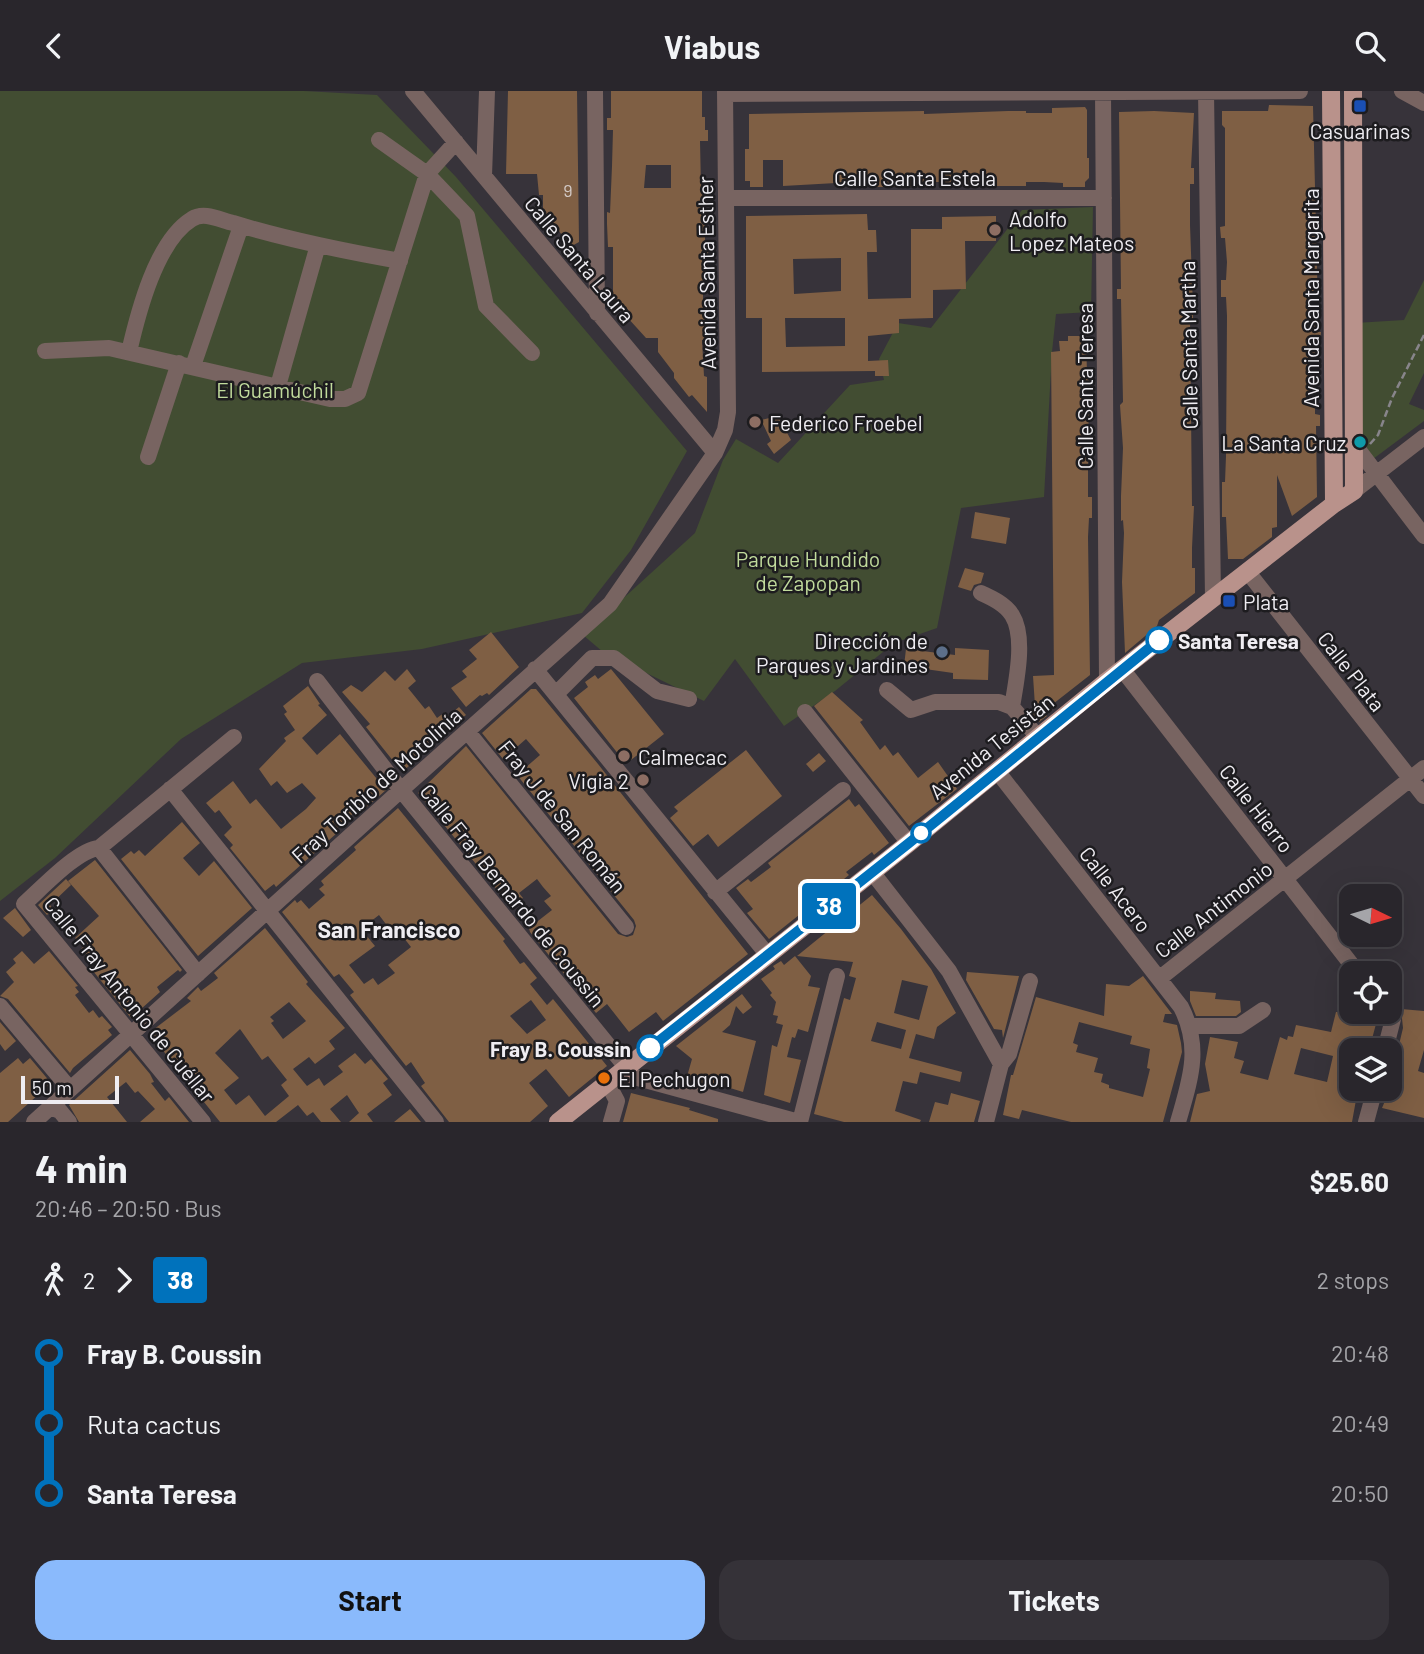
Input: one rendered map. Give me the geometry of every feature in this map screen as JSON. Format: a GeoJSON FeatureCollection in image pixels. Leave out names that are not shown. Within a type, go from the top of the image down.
{"type":"FeatureCollection","features":[{"type":"Feature","properties":{"kind":"main road","name":"Avenida Santa Margarita"},"geometry":{"type":"LineString","coordinates":[[1331,91],[1334,504]]}},
{"type":"Feature","properties":{"kind":"main road","name":"Avenida Santa Margarita"},"geometry":{"type":"LineString","coordinates":[[1353,91],[1361,445],[1354,491]]}},
{"type":"Feature","properties":{"kind":"main road","name":"Avenida Tesistán"},"geometry":{"type":"LineString","coordinates":[[558,1122],[909,843],[1122,669],[1354,491]]}},
{"type":"Feature","properties":{"kind":"street","name":"Calle Santa Laura"},"geometry":{"type":"LineString","coordinates":[[412,91],[715,453]]}},
{"type":"Feature","properties":{"kind":"street"},"geometry":{"type":"LineString","coordinates":[[484,176],[487,91]]}},
{"type":"Feature","properties":{"kind":"street"},"geometry":{"type":"LineString","coordinates":[[595,91],[597,313]]}},
{"type":"Feature","properties":{"kind":"street"},"geometry":{"type":"LineString","coordinates":[[726,92],[1300,91]]}},
{"type":"Feature","properties":{"kind":"street"},"geometry":{"type":"LineString","coordinates":[[1402,91],[1424,103]]}},
{"type":"Feature","properties":{"kind":"street","name":"Avenida Santa Esther"},"geometry":{"type":"LineString","coordinates":[[715,453],[725,430],[728,412],[726,92]]}},
{"type":"Feature","properties":{"kind":"street","name":"Calle Santa Teresa"},"geometry":{"type":"LineString","coordinates":[[1103,92],[1107,681]]}},
{"type":"Feature","properties":{"kind":"street","name":"Calle Santa Martha"},"geometry":{"type":"LineString","coordinates":[[1206,92],[1213,598]]}},
{"type":"Feature","properties":{"kind":"street"},"geometry":{"type":"LineString","coordinates":[[379,140],[427,174],[467,216],[486,306],[532,353]]}},
{"type":"Feature","properties":{"kind":"street"},"geometry":{"type":"LineString","coordinates":[[45,351],[109,348],[330,399],[345,399],[358,393],[427,174],[456,142]]}},
{"type":"Feature","properties":{"kind":"street","name":"Calle Santa Estela"},"geometry":{"type":"LineString","coordinates":[[726,198],[1104,198]]}},
{"type":"Feature","properties":{"kind":"street"},"geometry":{"type":"LineString","coordinates":[[129,352],[142,300],[170,238],[193,218],[206,215],[277,237],[400,261]]}},
{"type":"Feature","properties":{"kind":"street"},"geometry":{"type":"LineString","coordinates":[[148,457],[241,226]]}},
{"type":"Feature","properties":{"kind":"street"},"geometry":{"type":"LineString","coordinates":[[278,386],[318,246]]}},
{"type":"Feature","properties":{"kind":"street","name":"Avenida Tesistán"},"geometry":{"type":"LineString","coordinates":[[1354,491],[1424,437]]}},
{"type":"Feature","properties":{"kind":"street"},"geometry":{"type":"LineString","coordinates":[[1361,445],[1375,475],[1424,535]]}},
{"type":"Feature","properties":{"kind":"street","name":"Fray Toribio de Motolinía"},"geometry":{"type":"LineString","coordinates":[[34,1122],[610,604],[715,453]]}},
{"type":"Feature","properties":{"kind":"street","name":"Calle Plata"},"geometry":{"type":"LineString","coordinates":[[1247,571],[1424,796]]}},
{"type":"Feature","properties":{"kind":"street"},"geometry":{"type":"LineString","coordinates":[[981,593],[999,602],[1012,615],[1018,631],[1018,665],[1013,707]]}},
{"type":"Feature","properties":{"kind":"street"},"geometry":{"type":"LineString","coordinates":[[556,694],[592,658],[614,658],[657,691],[689,699]]}},
{"type":"Feature","properties":{"kind":"street"},"geometry":{"type":"LineString","coordinates":[[535,669],[767,954]]}},
{"type":"Feature","properties":{"kind":"street","name":"Calle Hierro"},"geometry":{"type":"LineString","coordinates":[[1122,669],[1349,961]]}},
{"type":"Feature","properties":{"kind":"street","name":"Calle Fray Bernardo de Coussin"},"geometry":{"type":"LineString","coordinates":[[317,681],[401,790],[625,1067]]}},
{"type":"Feature","properties":{"kind":"street"},"geometry":{"type":"LineString","coordinates":[[887,690],[911,710],[935,702],[999,702],[1013,707],[1038,737]]}},
{"type":"Feature","properties":{"kind":"street"},"geometry":{"type":"LineString","coordinates":[[805,712],[909,843]]}},
{"type":"Feature","properties":{"kind":"street","name":"Fray J de San Román"},"geometry":{"type":"LineString","coordinates":[[467,731],[626,927]]}},
{"type":"Feature","properties":{"kind":"street"},"geometry":{"type":"LineString","coordinates":[[198,974],[99,848],[234,737]]}},
{"type":"Feature","properties":{"kind":"street","name":"Calle Antimonio"},"geometry":{"type":"LineString","coordinates":[[1160,978],[1424,768]]}},
{"type":"Feature","properties":{"kind":"street","name":"Calle Acero"},"geometry":{"type":"LineString","coordinates":[[997,771],[1160,978],[1181,1007],[1191,1032]]}},
{"type":"Feature","properties":{"kind":"street"},"geometry":{"type":"LineString","coordinates":[[170,789],[436,1122]]}},
{"type":"Feature","properties":{"kind":"street"},"geometry":{"type":"LineString","coordinates":[[715,893],[843,790]]}},
{"type":"Feature","properties":{"kind":"street","name":"Calle Fray Antonio de Cuéllar"},"geometry":{"type":"LineString","coordinates":[[99,848],[90,849],[71,863],[24,904],[203,1122]]}},
{"type":"Feature","properties":{"kind":"street"},"geometry":{"type":"LineString","coordinates":[[872,872],[949,971],[1001,1064]]}},
{"type":"Feature","properties":{"kind":"street"},"geometry":{"type":"LineString","coordinates":[[625,1067],[634,1077],[643,1080],[799,1122],[837,976]]}},
{"type":"Feature","properties":{"kind":"street"},"geometry":{"type":"LineString","coordinates":[[986,1122],[1001,1064],[1009,1054],[1030,981]]}},
{"type":"Feature","properties":{"kind":"street"},"geometry":{"type":"LineString","coordinates":[[0,1006],[70,1089]]}},
{"type":"Feature","properties":{"kind":"street"},"geometry":{"type":"LineString","coordinates":[[1178,1122],[1190,1081],[1194,1054],[1191,1032],[1239,1026],[1262,1010]]}},
{"type":"Feature","properties":{"kind":"street"},"geometry":{"type":"LineString","coordinates":[[607,1082],[617,1101],[611,1122]]}},
{"type":"Feature","properties":{"kind":"street"},"geometry":{"type":"LineString","coordinates":[[1366,1122],[1372,1101]]}},
{"type":"Feature","properties":{"kind":"street"},"geometry":{"type":"LineString","coordinates":[[50,1107],[60,1111],[69,1122]]}},
{"type":"Feature","properties":{"kind":"path"},"geometry":{"type":"LineString","coordinates":[[1361,445],[1378,435],[1392,398],[1424,335]]}},
{"type":"Feature","properties":{"kind":"green space","name":"El Guamúchil"},"geometry":{"type":"Polygon","coordinates":[[[0,91],[304,91],[377,95],[456,177],[687,451],[631,550],[582,613],[422,649],[302,663],[181,739],[55,858],[0,901],[0,91]]]}},
{"type":"Feature","properties":{"kind":"green space","name":"Parque Hundido de Zapopan"},"geometry":{"type":"Polygon","coordinates":[[[1093,207],[1091,312],[1056,314],[1044,497],[961,508],[937,628],[894,643],[835,691],[784,726],[735,659],[704,701],[603,652],[583,635],[695,533],[723,460],[736,439],[778,463],[850,385],[884,380],[879,359],[898,323],[931,328],[1022,210],[1093,207]]]}},
{"type":"Feature","properties":{"kind":"green space"},"geometry":{"type":"Polygon","coordinates":[[[1424,280],[1424,373],[1409,404],[1424,410],[1424,421],[1369,462],[1355,438],[1355,323],[1404,320],[1424,280]]]}},
{"type":"Feature","properties":{"kind":"building"},"geometry":{"type":"Polygon","coordinates":[[[508,91],[577,91],[579,242],[570,247],[557,228],[548,227],[549,215],[543,215],[543,195],[539,195],[537,174],[506,174],[508,91]]]}},
{"type":"Feature","properties":{"kind":"building"},"geometry":{"type":"Polygon","coordinates":[[[611,91],[702,91],[702,117],[705,117],[705,130],[708,130],[708,141],[700,141],[705,247],[708,247],[708,271],[706,270],[706,283],[703,283],[706,340],[702,340],[704,376],[707,377],[707,412],[692,395],[689,397],[674,378],[674,373],[658,352],[658,338],[646,338],[627,317],[628,309],[613,304],[613,247],[608,247],[607,224],[607,212],[610,213],[613,130],[607,130],[607,118],[611,118],[611,91]],[[646,165],[644,188],[671,188],[671,165],[646,165]]]}},
{"type":"Feature","properties":{"kind":"building"},"geometry":{"type":"Polygon","coordinates":[[[1269,105],[1313,106],[1318,310],[1315,310],[1315,332],[1321,332],[1319,350],[1315,350],[1315,414],[1320,415],[1320,426],[1316,426],[1317,497],[1292,516],[1277,475],[1277,527],[1272,528],[1272,537],[1243,559],[1228,559],[1226,517],[1222,517],[1222,482],[1225,482],[1226,456],[1227,316],[1226,297],[1221,297],[1221,280],[1226,280],[1227,262],[1225,238],[1221,238],[1220,227],[1225,226],[1225,128],[1222,125],[1222,111],[1268,111],[1269,105]]]}},
{"type":"Feature","properties":{"kind":"building"},"geometry":{"type":"Polygon","coordinates":[[[1085,107],[1089,178],[1085,187],[1063,187],[1063,183],[1044,182],[1026,182],[1026,186],[942,186],[942,182],[921,182],[920,187],[877,187],[877,184],[854,182],[783,186],[783,160],[763,160],[763,187],[750,187],[750,181],[745,181],[749,114],[924,111],[924,114],[1008,111],[1052,113],[1052,108],[1085,107]]]}},
{"type":"Feature","properties":{"kind":"building"},"geometry":{"type":"Polygon","coordinates":[[[1119,112],[1194,113],[1191,168],[1194,168],[1194,184],[1190,184],[1193,319],[1190,319],[1194,506],[1192,568],[1195,568],[1195,593],[1159,620],[1157,626],[1125,653],[1122,582],[1124,533],[1123,520],[1121,521],[1121,299],[1117,299],[1117,289],[1121,289],[1119,112]]]}},
{"type":"Feature","properties":{"kind":"building"},"geometry":{"type":"Polygon","coordinates":[[[867,214],[868,230],[876,230],[877,252],[867,252],[868,299],[911,298],[911,229],[942,229],[942,217],[996,216],[996,241],[965,241],[966,289],[933,290],[933,318],[899,319],[899,333],[868,336],[868,361],[888,360],[889,376],[875,376],[875,371],[762,372],[762,318],[746,318],[746,216],[867,214]],[[841,258],[793,259],[794,294],[841,291],[841,258]],[[785,318],[786,347],[845,346],[845,318],[785,318]]]}},
{"type":"Feature","properties":{"kind":"building"},"geometry":{"type":"Polygon","coordinates":[[[1068,336],[1086,336],[1087,374],[1090,374],[1090,675],[1044,711],[1047,716],[1039,722],[1029,711],[1035,706],[1033,676],[1054,675],[1051,352],[1060,351],[1059,341],[1068,341],[1068,336]]]}},
{"type":"Feature","properties":{"kind":"building"},"geometry":{"type":"Polygon","coordinates":[[[778,416],[791,440],[774,454],[767,444],[771,441],[761,420],[778,416]]]}},
{"type":"Feature","properties":{"kind":"building"},"geometry":{"type":"Polygon","coordinates":[[[975,512],[1010,518],[1006,544],[971,538],[975,512]]]}},
{"type":"Feature","properties":{"kind":"building"},"geometry":{"type":"Polygon","coordinates":[[[965,568],[984,573],[981,583],[974,585],[971,591],[958,587],[965,568]]]}},
{"type":"Feature","properties":{"kind":"building"},"geometry":{"type":"Polygon","coordinates":[[[491,632],[519,667],[489,695],[480,695],[466,707],[451,688],[467,677],[462,671],[477,659],[469,650],[491,632]]]}},
{"type":"Feature","properties":{"kind":"building"},"geometry":{"type":"Polygon","coordinates":[[[955,648],[989,650],[988,680],[953,679],[953,673],[904,666],[906,649],[955,655],[955,648]]]}},
{"type":"Feature","properties":{"kind":"building"},"geometry":{"type":"Polygon","coordinates":[[[407,669],[416,681],[408,688],[425,709],[429,706],[437,718],[445,712],[448,716],[459,707],[466,715],[414,753],[418,758],[402,772],[366,727],[370,724],[342,692],[351,685],[362,692],[385,671],[395,681],[407,669]]]}},
{"type":"Feature","properties":{"kind":"building"},"geometry":{"type":"Polygon","coordinates":[[[611,669],[664,734],[631,760],[623,751],[619,755],[574,698],[588,687],[585,682],[595,675],[598,679],[611,669]]]}},
{"type":"Feature","properties":{"kind":"building"},"geometry":{"type":"Polygon","coordinates":[[[308,686],[327,715],[302,738],[317,755],[340,734],[386,790],[362,811],[359,808],[334,831],[337,833],[276,887],[274,884],[265,891],[230,848],[233,845],[224,835],[232,827],[219,810],[215,813],[206,803],[233,781],[250,804],[256,799],[281,829],[316,798],[302,783],[287,793],[277,781],[271,786],[259,769],[286,741],[284,738],[295,730],[284,714],[287,712],[283,706],[308,686]]]}},
{"type":"Feature","properties":{"kind":"building"},"geometry":{"type":"Polygon","coordinates":[[[531,689],[536,689],[598,764],[748,954],[663,1021],[656,1012],[629,1032],[607,1004],[596,1013],[530,932],[529,928],[552,910],[544,901],[551,896],[537,879],[519,893],[523,898],[511,907],[418,793],[466,746],[618,934],[627,937],[633,935],[636,926],[634,920],[517,775],[540,755],[526,739],[503,759],[482,733],[531,689]]]}},
{"type":"Feature","properties":{"kind":"building"},"geometry":{"type":"Polygon","coordinates":[[[832,692],[863,720],[860,722],[880,750],[885,745],[893,756],[898,752],[918,778],[938,762],[957,789],[909,826],[814,706],[832,692]]]}},
{"type":"Feature","properties":{"kind":"building"},"geometry":{"type":"Polygon","coordinates":[[[746,750],[782,796],[718,847],[708,834],[693,846],[670,818],[678,811],[674,807],[746,750]]]}},
{"type":"Feature","properties":{"kind":"building"},"geometry":{"type":"Polygon","coordinates":[[[819,753],[826,761],[813,772],[806,764],[819,753]]]}},
{"type":"Feature","properties":{"kind":"building"},"geometry":{"type":"Polygon","coordinates":[[[849,799],[855,807],[859,804],[889,843],[846,872],[849,875],[769,939],[747,913],[753,909],[736,888],[748,879],[751,882],[771,867],[768,863],[849,799]]]}},
{"type":"Feature","properties":{"kind":"building"},"geometry":{"type":"Polygon","coordinates":[[[398,808],[505,939],[503,941],[520,964],[524,962],[537,978],[530,984],[547,1005],[553,999],[607,1066],[569,1097],[546,1069],[529,1083],[548,1106],[530,1122],[449,1122],[421,1086],[425,1083],[411,1062],[406,1066],[350,995],[354,992],[339,974],[334,977],[282,912],[295,900],[297,903],[301,900],[309,909],[325,895],[319,889],[324,885],[321,881],[356,850],[354,847],[398,808]],[[379,915],[361,929],[375,946],[349,965],[364,984],[373,978],[378,985],[395,973],[388,965],[411,947],[396,928],[392,932],[379,915]],[[531,1000],[510,1016],[527,1034],[546,1020],[531,1000]]]}},
{"type":"Feature","properties":{"kind":"building"},"geometry":{"type":"Polygon","coordinates":[[[182,822],[200,843],[183,858],[199,876],[214,861],[252,908],[198,956],[121,859],[131,851],[134,854],[139,850],[145,856],[182,822]]]}},
{"type":"Feature","properties":{"kind":"building"},"geometry":{"type":"Polygon","coordinates":[[[95,860],[182,970],[178,970],[157,987],[160,992],[131,1018],[93,971],[98,967],[81,949],[83,947],[75,938],[99,916],[68,881],[95,860]]]}},
{"type":"Feature","properties":{"kind":"building"},"geometry":{"type":"Polygon","coordinates":[[[66,879],[71,885],[50,905],[53,909],[47,915],[38,905],[66,879]]]}},
{"type":"Feature","properties":{"kind":"building"},"geometry":{"type":"Polygon","coordinates":[[[872,895],[931,969],[956,1013],[937,1027],[934,1039],[916,1034],[909,1058],[962,1072],[960,1082],[920,1072],[917,1084],[903,1081],[895,1111],[921,1120],[920,1122],[844,1122],[814,1114],[844,998],[850,1000],[856,978],[849,976],[853,962],[797,956],[872,895]],[[902,980],[894,1013],[919,1020],[928,986],[902,980]],[[877,1022],[871,1041],[901,1049],[906,1030],[877,1022]]]}},
{"type":"Feature","properties":{"kind":"building"},"geometry":{"type":"Polygon","coordinates":[[[15,908],[31,930],[23,937],[3,918],[15,908]]]}},
{"type":"Feature","properties":{"kind":"building"},"geometry":{"type":"Polygon","coordinates":[[[265,928],[308,982],[306,984],[345,1028],[329,1041],[335,1049],[315,1064],[309,1057],[293,1069],[307,1086],[319,1078],[324,1086],[343,1072],[338,1066],[355,1053],[365,1064],[371,1059],[388,1079],[383,1083],[392,1095],[367,1114],[373,1122],[349,1122],[359,1113],[347,1095],[330,1109],[341,1122],[321,1122],[313,1112],[307,1116],[298,1105],[276,1122],[220,1122],[200,1097],[203,1094],[188,1075],[185,1078],[149,1033],[191,1001],[187,998],[198,987],[201,991],[218,978],[214,973],[265,928]],[[289,1002],[270,1017],[274,1021],[271,1023],[283,1039],[306,1021],[289,1002]],[[240,1029],[215,1053],[239,1078],[224,1090],[236,1105],[249,1095],[265,1116],[289,1096],[281,1085],[287,1080],[268,1056],[262,1060],[240,1029]]]}},
{"type":"Feature","properties":{"kind":"building"},"geometry":{"type":"Polygon","coordinates":[[[22,951],[34,964],[49,951],[78,986],[75,987],[79,992],[75,995],[89,1013],[93,1010],[112,1027],[108,1030],[112,1035],[70,1073],[8,999],[0,996],[14,982],[6,972],[16,963],[13,959],[22,951]]]}},
{"type":"Feature","properties":{"kind":"building"},"geometry":{"type":"Polygon","coordinates":[[[795,956],[811,976],[808,986],[820,988],[808,1032],[798,1029],[795,1038],[792,1037],[787,1057],[801,1060],[790,1103],[764,1095],[772,1045],[777,1047],[783,1025],[776,1023],[778,1016],[773,1015],[776,1002],[761,979],[775,969],[773,966],[781,961],[784,965],[795,956]]]}},
{"type":"Feature","properties":{"kind":"building"},"geometry":{"type":"Polygon","coordinates":[[[967,972],[1019,976],[1003,1038],[1002,1030],[994,1029],[966,980],[967,972]]]}},
{"type":"Feature","properties":{"kind":"building"},"geometry":{"type":"Polygon","coordinates":[[[1143,976],[1172,1014],[1165,1014],[1163,1022],[1177,1025],[1182,1052],[1163,1122],[1071,1122],[1022,1110],[1019,1119],[1003,1115],[1011,1075],[1036,997],[1104,1016],[1106,984],[1129,986],[1143,976]],[[1079,1022],[1073,1043],[1078,1045],[1076,1052],[1098,1058],[1094,1072],[1103,1074],[1101,1082],[1109,1085],[1109,1088],[1143,1097],[1150,1069],[1147,1068],[1150,1049],[1130,1044],[1132,1036],[1079,1022]]]}},
{"type":"Feature","properties":{"kind":"building"},"geometry":{"type":"Polygon","coordinates":[[[1190,991],[1216,993],[1215,999],[1240,1001],[1241,1012],[1236,1016],[1196,1016],[1190,1001],[1190,991]]]}},
{"type":"Feature","properties":{"kind":"building"},"geometry":{"type":"Polygon","coordinates":[[[742,994],[752,1007],[743,1014],[736,1006],[730,1025],[722,1032],[756,1041],[743,1092],[714,1083],[713,1088],[686,1080],[692,1059],[676,1046],[742,994]]]}},
{"type":"Feature","properties":{"kind":"building"},"geometry":{"type":"Polygon","coordinates":[[[1402,1009],[1424,1011],[1424,1050],[1418,1071],[1424,1073],[1424,1118],[1382,1108],[1385,1101],[1402,1101],[1401,1038],[1402,1009]]]}},
{"type":"Feature","properties":{"kind":"building"},"geometry":{"type":"Polygon","coordinates":[[[1336,1012],[1339,1012],[1339,1024],[1376,1024],[1372,1038],[1339,1038],[1339,1101],[1356,1101],[1352,1122],[1190,1122],[1197,1094],[1210,1091],[1205,1064],[1210,1037],[1238,1042],[1234,1058],[1244,1061],[1240,1073],[1268,1080],[1280,1037],[1287,1040],[1288,1036],[1293,1037],[1296,1025],[1331,1032],[1336,1012]],[[1301,1048],[1294,1074],[1327,1082],[1333,1056],[1301,1048]]]}},
{"type":"Feature","properties":{"kind":"building"},"geometry":{"type":"Polygon","coordinates":[[[0,1022],[16,1041],[5,1051],[0,1044],[0,1022]]]}},
{"type":"Feature","properties":{"kind":"building"},"geometry":{"type":"Polygon","coordinates":[[[130,1050],[150,1074],[154,1082],[151,1083],[165,1101],[169,1097],[189,1122],[140,1122],[155,1109],[126,1082],[107,1097],[127,1122],[79,1122],[69,1105],[130,1050]]]}},
{"type":"Feature","properties":{"kind":"building"},"geometry":{"type":"Polygon","coordinates":[[[18,1058],[23,1064],[30,1058],[51,1083],[8,1122],[0,1122],[0,1073],[18,1058]]]}},
{"type":"Feature","properties":{"kind":"building"},"geometry":{"type":"Polygon","coordinates":[[[631,1093],[690,1108],[689,1110],[718,1119],[718,1122],[623,1122],[631,1093]]]}},
{"type":"Feature","properties":{"kind":"building"},"geometry":{"type":"Polygon","coordinates":[[[951,1093],[980,1101],[974,1122],[929,1122],[935,1102],[948,1105],[951,1093]]]}},
{"type":"Feature","properties":{"kind":"building"},"geometry":{"type":"Polygon","coordinates":[[[410,1109],[421,1122],[394,1122],[410,1109]]]}},
{"type":"Feature","properties":{"kind":"bus line","name":"38"},"geometry":{"type":"LineString","coordinates":[[650,1048],[1159,640]]}},
{"type":"Feature","properties":{"kind":"place","name":"Casuarinas"},"geometry":{"type":"Point","coordinates":[1360,106]}},
{"type":"Feature","properties":{"kind":"place","name":"Adolfo Lopez Mateos"},"geometry":{"type":"Point","coordinates":[995,230]}},
{"type":"Feature","properties":{"kind":"place","name":"Federico Froebel"},"geometry":{"type":"Point","coordinates":[755,422]}},
{"type":"Feature","properties":{"kind":"place","name":"La Santa Cruz"},"geometry":{"type":"Point","coordinates":[1360,442]}},
{"type":"Feature","properties":{"kind":"place","name":"Plata"},"geometry":{"type":"Point","coordinates":[1229,601]}},
{"type":"Feature","properties":{"kind":"place","name":"Santa Teresa"},"geometry":{"type":"Point","coordinates":[1159,640]}},
{"type":"Feature","properties":{"kind":"place","name":"Dirección de Parques y Jardines"},"geometry":{"type":"Point","coordinates":[942,652]}},
{"type":"Feature","properties":{"kind":"place","name":"Calmecac"},"geometry":{"type":"Point","coordinates":[624,756]}},
{"type":"Feature","properties":{"kind":"place","name":"Vigia 2"},"geometry":{"type":"Point","coordinates":[643,780]}},
{"type":"Feature","properties":{"kind":"place","name":"Fray B. Coussin"},"geometry":{"type":"Point","coordinates":[650,1048]}},
{"type":"Feature","properties":{"kind":"place","name":"El Pechugon"},"geometry":{"type":"Point","coordinates":[604,1078]}},
{"type":"Feature","properties":{"kind":"district","name":"San Francisco"},"geometry":{"type":"Point","coordinates":[389,929]}}]}
